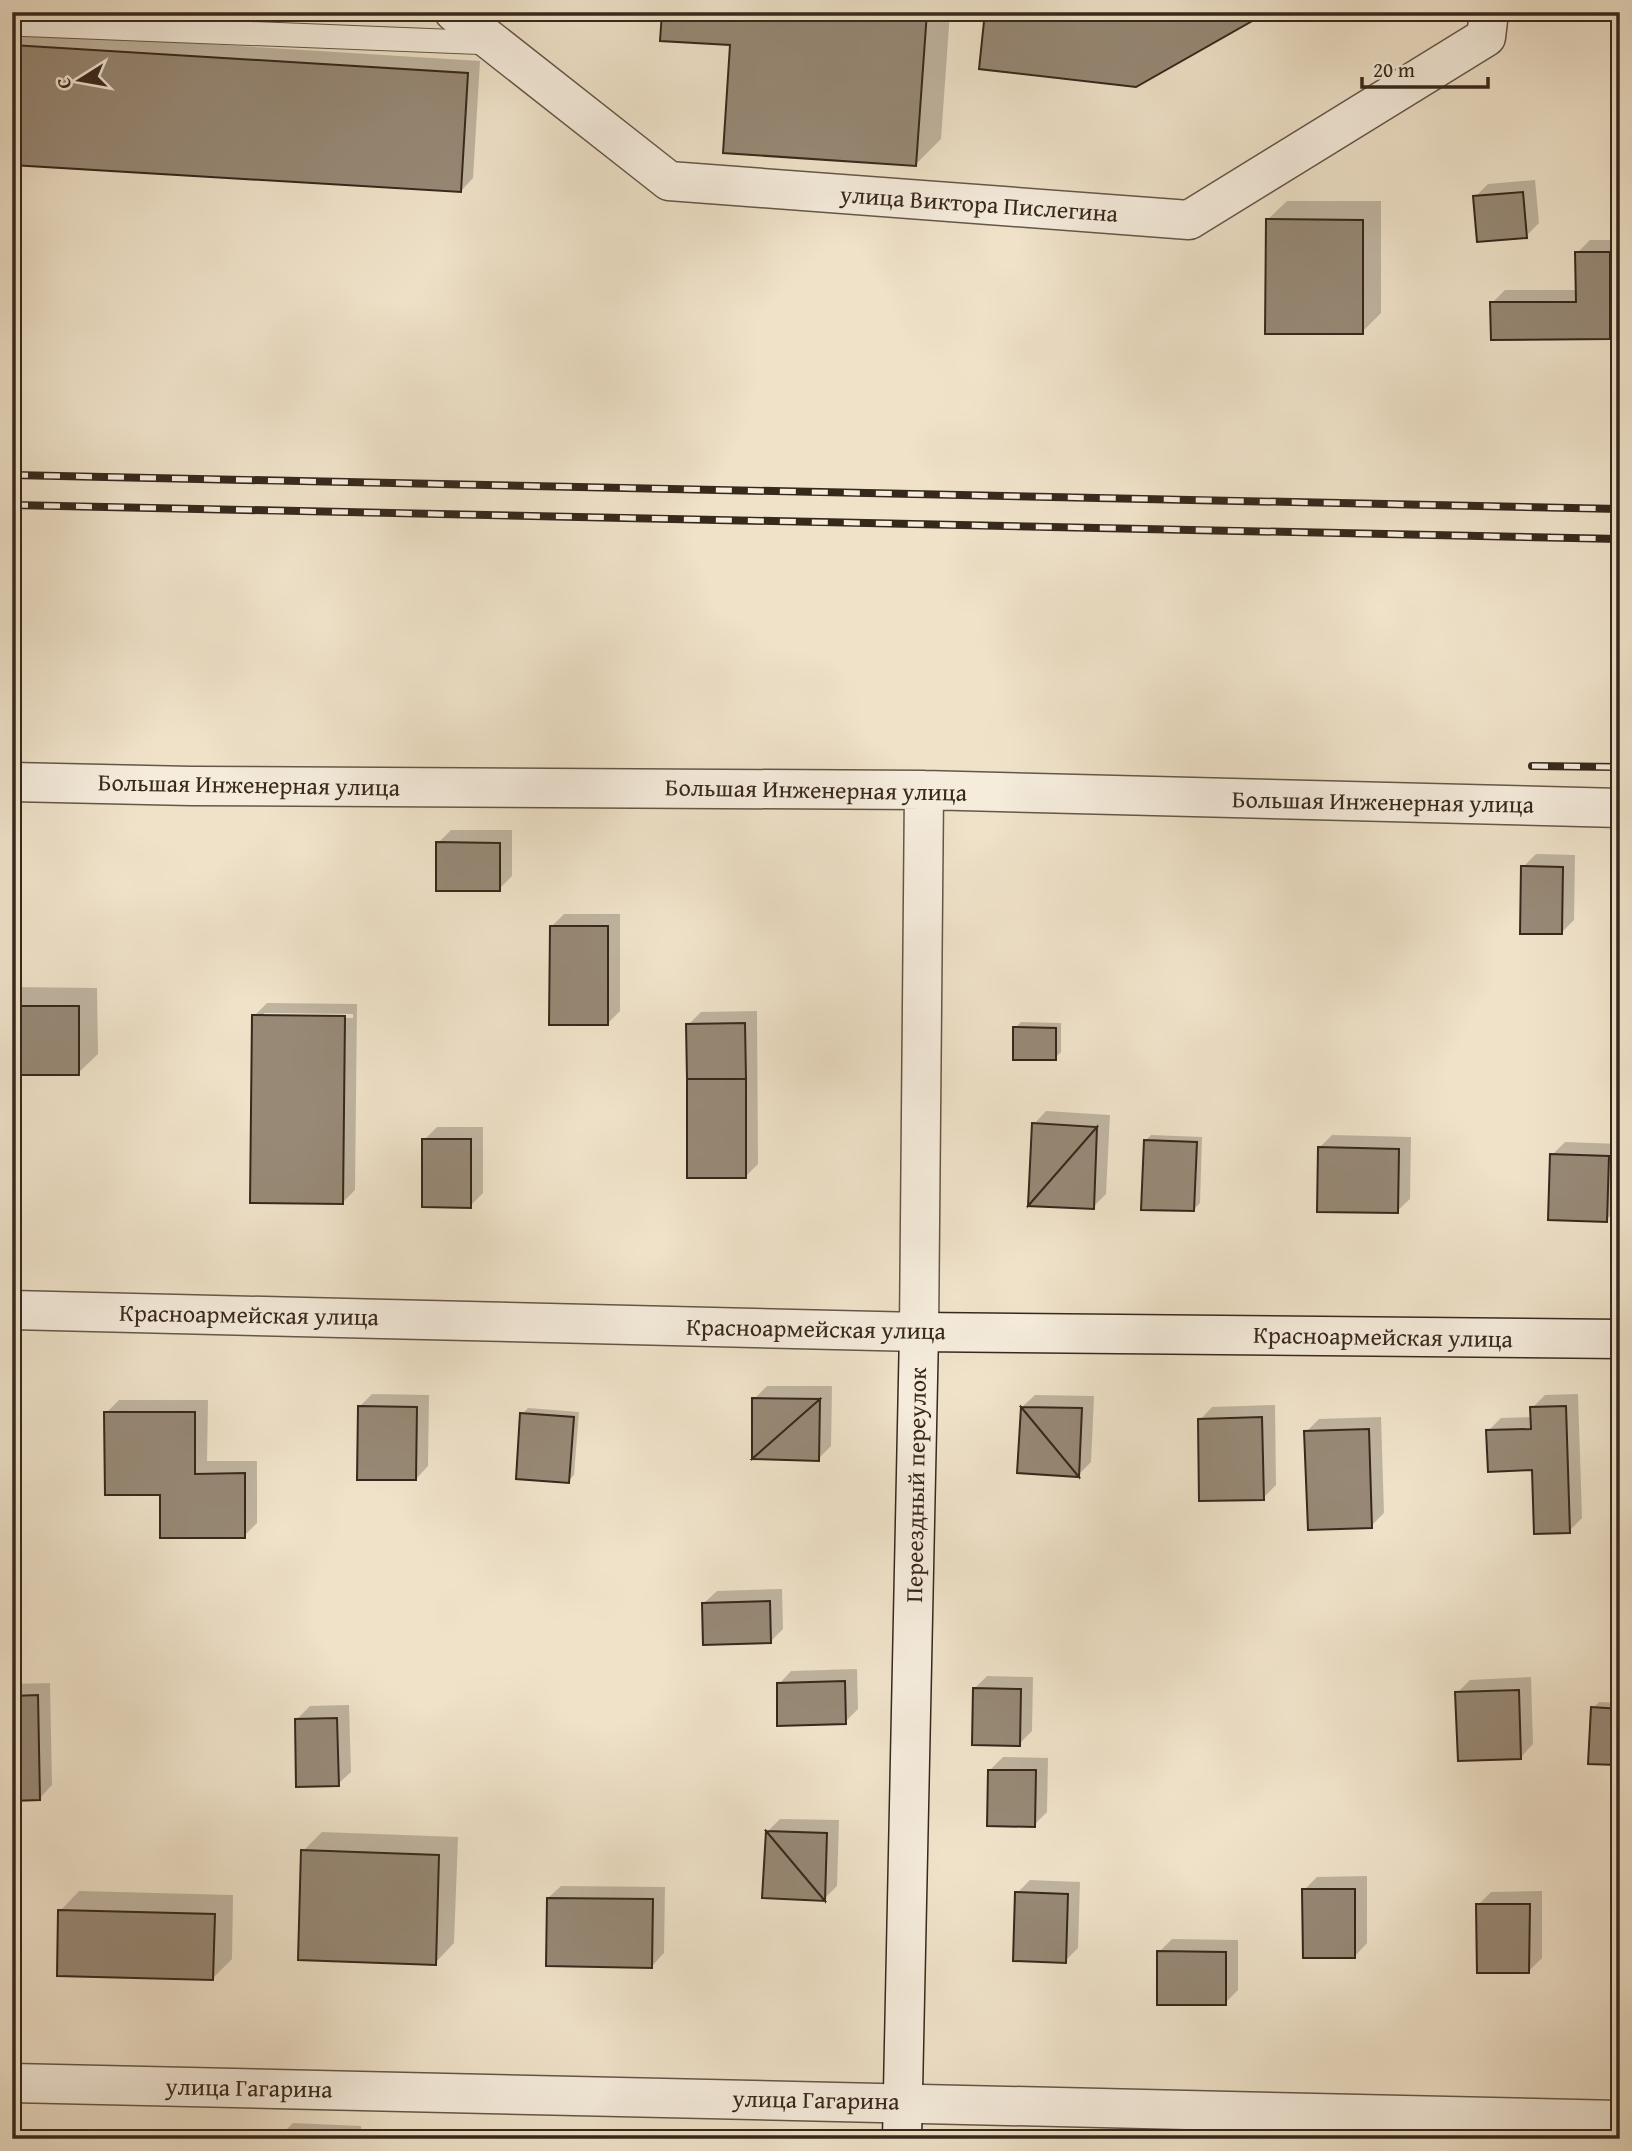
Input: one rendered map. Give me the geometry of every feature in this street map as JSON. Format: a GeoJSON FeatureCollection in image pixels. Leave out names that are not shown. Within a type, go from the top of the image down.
{"type":"FeatureCollection","features":[{"type":"Feature","properties":{"kind":"street","name":"улица Виктора Пислегина"},"geometry":{"type":"LineString","coordinates":[[454,12],[669,181],[1189,220],[1486,37],[1489,12]]}},
{"type":"Feature","properties":{"kind":"street","name":"Большая Инженерная улица"},"geometry":{"type":"LineString","coordinates":[[12,782],[205,786],[924,790],[1620,808]]}},
{"type":"Feature","properties":{"kind":"street","name":"Переездный переулок"},"geometry":{"type":"LineString","coordinates":[[902,2120],[919,1332],[924,790]]}},
{"type":"Feature","properties":{"kind":"street","name":"Красноармейская улица"},"geometry":{"type":"LineString","coordinates":[[12,1310],[919,1332],[1620,1339]]}},
{"type":"Feature","properties":{"kind":"street","name":"улица Гагарина"},"geometry":{"type":"LineString","coordinates":[[12,2083],[902,2120],[1620,2120]]}},
{"type":"Feature","properties":{"kind":"lane"},"geometry":{"type":"LineString","coordinates":[[12,24],[493,43]]}},
{"type":"Feature","properties":{"kind":"building"},"geometry":{"type":"Polygon","coordinates":[[[662,12],[927,12],[916,166],[723,153],[730,45],[660,41],[662,12]]]}},
{"type":"Feature","properties":{"kind":"building"},"geometry":{"type":"Polygon","coordinates":[[[985,12],[1268,12],[1136,87],[979,69],[985,12]]]}},
{"type":"Feature","properties":{"kind":"building"},"geometry":{"type":"Polygon","coordinates":[[[12,45],[468,73],[461,192],[12,165],[12,45]]]}},
{"type":"Feature","properties":{"kind":"building"},"geometry":{"type":"Polygon","coordinates":[[[1523,192],[1527,238],[1477,242],[1473,196],[1523,192]]]}},
{"type":"Feature","properties":{"kind":"building"},"geometry":{"type":"Polygon","coordinates":[[[1266,219],[1363,220],[1363,334],[1265,334],[1266,219]]]}},
{"type":"Feature","properties":{"kind":"building"},"geometry":{"type":"Polygon","coordinates":[[[1575,252],[1610,252],[1610,339],[1491,340],[1490,302],[1576,302],[1575,252]]]}},
{"type":"Feature","properties":{"kind":"building"},"geometry":{"type":"Polygon","coordinates":[[[436,842],[500,843],[500,891],[436,891],[436,842]]]}},
{"type":"Feature","properties":{"kind":"building"},"geometry":{"type":"Polygon","coordinates":[[[1521,866],[1563,867],[1562,934],[1520,934],[1521,866]]]}},
{"type":"Feature","properties":{"kind":"building"},"geometry":{"type":"Polygon","coordinates":[[[550,926],[608,926],[608,1025],[549,1025],[550,926]]]}},
{"type":"Feature","properties":{"kind":"building"},"geometry":{"type":"Polygon","coordinates":[[[12,1006],[79,1006],[79,1075],[12,1075],[12,1006]]]}},
{"type":"Feature","properties":{"kind":"building"},"geometry":{"type":"Polygon","coordinates":[[[252,1015],[345,1016],[343,1204],[250,1203],[252,1015]]]}},
{"type":"Feature","properties":{"kind":"building"},"geometry":{"type":"Polygon","coordinates":[[[745,1023],[746,1079],[687,1079],[686,1024],[745,1023]]]}},
{"type":"Feature","properties":{"kind":"building"},"geometry":{"type":"Polygon","coordinates":[[[1013,1027],[1056,1028],[1056,1060],[1013,1060],[1013,1027]]]}},
{"type":"Feature","properties":{"kind":"building"},"geometry":{"type":"Polygon","coordinates":[[[687,1079],[746,1079],[746,1178],[687,1178],[687,1079]]]}},
{"type":"Feature","properties":{"kind":"building"},"geometry":{"type":"Polygon","coordinates":[[[1032,1123],[1097,1127],[1028,1206],[1032,1123]]]}},
{"type":"Feature","properties":{"kind":"building"},"geometry":{"type":"Polygon","coordinates":[[[1097,1127],[1094,1209],[1028,1206],[1097,1127]]]}},
{"type":"Feature","properties":{"kind":"building"},"geometry":{"type":"Polygon","coordinates":[[[422,1139],[471,1139],[471,1208],[422,1207],[422,1139]]]}},
{"type":"Feature","properties":{"kind":"building"},"geometry":{"type":"Polygon","coordinates":[[[1144,1140],[1197,1142],[1194,1211],[1141,1210],[1144,1140]]]}},
{"type":"Feature","properties":{"kind":"building"},"geometry":{"type":"Polygon","coordinates":[[[1318,1147],[1399,1149],[1398,1213],[1317,1212],[1318,1147]]]}},
{"type":"Feature","properties":{"kind":"building"},"geometry":{"type":"Polygon","coordinates":[[[1550,1154],[1609,1156],[1607,1222],[1548,1220],[1550,1154]]]}},
{"type":"Feature","properties":{"kind":"building"},"geometry":{"type":"Polygon","coordinates":[[[752,1398],[820,1399],[752,1459],[752,1398]]]}},
{"type":"Feature","properties":{"kind":"building"},"geometry":{"type":"Polygon","coordinates":[[[820,1399],[819,1461],[752,1459],[820,1399]]]}},
{"type":"Feature","properties":{"kind":"building"},"geometry":{"type":"Polygon","coordinates":[[[358,1406],[417,1407],[416,1480],[357,1480],[358,1406]]]}},
{"type":"Feature","properties":{"kind":"building"},"geometry":{"type":"Polygon","coordinates":[[[1566,1406],[1570,1533],[1534,1534],[1532,1470],[1488,1472],[1486,1430],[1531,1429],[1530,1407],[1566,1406]]]}},
{"type":"Feature","properties":{"kind":"building"},"geometry":{"type":"Polygon","coordinates":[[[1021,1407],[1079,1477],[1017,1473],[1021,1407]]]}},
{"type":"Feature","properties":{"kind":"building"},"geometry":{"type":"Polygon","coordinates":[[[1021,1407],[1082,1408],[1079,1477],[1021,1407]]]}},
{"type":"Feature","properties":{"kind":"building"},"geometry":{"type":"Polygon","coordinates":[[[104,1412],[195,1412],[195,1474],[245,1473],[245,1538],[160,1538],[160,1495],[105,1495],[104,1412]]]}},
{"type":"Feature","properties":{"kind":"building"},"geometry":{"type":"Polygon","coordinates":[[[520,1413],[574,1417],[569,1483],[516,1479],[520,1413]]]}},
{"type":"Feature","properties":{"kind":"building"},"geometry":{"type":"Polygon","coordinates":[[[1262,1417],[1264,1500],[1199,1501],[1198,1419],[1262,1417]]]}},
{"type":"Feature","properties":{"kind":"building"},"geometry":{"type":"Polygon","coordinates":[[[1369,1429],[1372,1528],[1308,1530],[1304,1431],[1369,1429]]]}},
{"type":"Feature","properties":{"kind":"building"},"geometry":{"type":"Polygon","coordinates":[[[770,1601],[771,1643],[703,1645],[702,1603],[770,1601]]]}},
{"type":"Feature","properties":{"kind":"building"},"geometry":{"type":"Polygon","coordinates":[[[845,1681],[846,1724],[777,1726],[777,1683],[845,1681]]]}},
{"type":"Feature","properties":{"kind":"building"},"geometry":{"type":"Polygon","coordinates":[[[973,1688],[1021,1689],[1020,1746],[972,1745],[973,1688]]]}},
{"type":"Feature","properties":{"kind":"building"},"geometry":{"type":"Polygon","coordinates":[[[1519,1690],[1521,1759],[1458,1761],[1455,1692],[1519,1690]]]}},
{"type":"Feature","properties":{"kind":"building"},"geometry":{"type":"Polygon","coordinates":[[[38,1695],[40,1800],[12,1801],[12,1696],[38,1695]]]}},
{"type":"Feature","properties":{"kind":"building"},"geometry":{"type":"Polygon","coordinates":[[[1591,1707],[1620,1709],[1617,1765],[1588,1764],[1591,1707]]]}},
{"type":"Feature","properties":{"kind":"building"},"geometry":{"type":"Polygon","coordinates":[[[337,1718],[339,1786],[296,1787],[295,1719],[337,1718]]]}},
{"type":"Feature","properties":{"kind":"building"},"geometry":{"type":"Polygon","coordinates":[[[988,1770],[1036,1770],[1035,1827],[987,1826],[988,1770]]]}},
{"type":"Feature","properties":{"kind":"building"},"geometry":{"type":"Polygon","coordinates":[[[766,1831],[825,1901],[762,1898],[766,1831]]]}},
{"type":"Feature","properties":{"kind":"building"},"geometry":{"type":"Polygon","coordinates":[[[766,1831],[827,1833],[825,1901],[766,1831]]]}},
{"type":"Feature","properties":{"kind":"building"},"geometry":{"type":"Polygon","coordinates":[[[301,1850],[439,1855],[436,1965],[298,1960],[301,1850]]]}},
{"type":"Feature","properties":{"kind":"building"},"geometry":{"type":"Polygon","coordinates":[[[1302,1889],[1355,1889],[1355,1958],[1303,1958],[1302,1889]]]}},
{"type":"Feature","properties":{"kind":"building"},"geometry":{"type":"Polygon","coordinates":[[[1015,1892],[1068,1894],[1066,1963],[1013,1961],[1015,1892]]]}},
{"type":"Feature","properties":{"kind":"building"},"geometry":{"type":"Polygon","coordinates":[[[547,1898],[653,1899],[652,1968],[546,1966],[547,1898]]]}},
{"type":"Feature","properties":{"kind":"building"},"geometry":{"type":"Polygon","coordinates":[[[1476,1904],[1530,1904],[1529,1973],[1477,1973],[1476,1904]]]}},
{"type":"Feature","properties":{"kind":"building"},"geometry":{"type":"Polygon","coordinates":[[[58,1910],[215,1914],[213,1980],[57,1976],[58,1910]]]}},
{"type":"Feature","properties":{"kind":"building"},"geometry":{"type":"Polygon","coordinates":[[[1157,1951],[1226,1952],[1226,2005],[1157,2005],[1157,1951]]]}},
{"type":"Feature","properties":{"kind":"building"},"geometry":{"type":"Polygon","coordinates":[[[278,2135],[349,2138],[349,2139],[278,2139],[278,2135]]]}},
{"type":"Feature","properties":{"kind":"railway"},"geometry":{"type":"LineString","coordinates":[[12,475],[1620,509]]}},
{"type":"Feature","properties":{"kind":"railway"},"geometry":{"type":"LineString","coordinates":[[12,505],[1620,539]]}},
{"type":"Feature","properties":{"kind":"railway"},"geometry":{"type":"LineString","coordinates":[[1532,766],[1620,767]]}}]}
